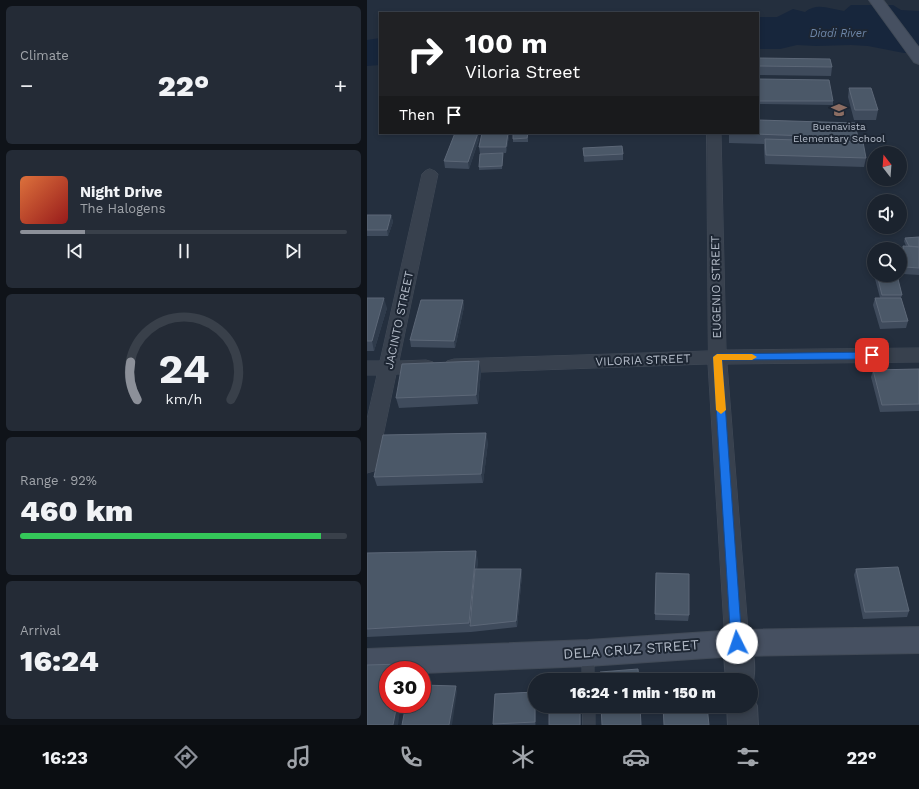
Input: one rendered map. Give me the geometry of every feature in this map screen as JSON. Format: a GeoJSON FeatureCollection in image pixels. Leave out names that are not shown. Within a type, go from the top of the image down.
{"type":"FeatureCollection","features":[{"type":"Feature","properties":{"kind":"main road"},"geometry":{"type":"LineString","coordinates":[[876,0],[918,58]]}},
{"type":"Feature","properties":{"kind":"main road","name":"DELA CRUZ STREET"},"geometry":{"type":"LineString","coordinates":[[367,662],[588,653],[737,643],[919,640]]}},
{"type":"Feature","properties":{"kind":"street","name":"EUGENIO STREET"},"geometry":{"type":"LineString","coordinates":[[714,134],[717,357],[739,673]]}},
{"type":"Feature","properties":{"kind":"street","name":"JACINTO STREET"},"geometry":{"type":"LineString","coordinates":[[367,465],[430,174]]}},
{"type":"Feature","properties":{"kind":"street","name":"VILORIA STREET"},"geometry":{"type":"LineString","coordinates":[[367,368],[717,357],[919,355]]}},
{"type":"Feature","properties":{"kind":"street"},"geometry":{"type":"LineString","coordinates":[[742,713],[743,725]]}},
{"type":"Feature","properties":{"kind":"lane"},"geometry":{"type":"LineString","coordinates":[[588,653],[588,673]]}},
{"type":"Feature","properties":{"kind":"lane"},"geometry":{"type":"LineString","coordinates":[[589,713],[589,725]]}},
{"type":"Feature","properties":{"kind":"water","name":"Diadi River"},"geometry":{"type":"Polygon","coordinates":[[[851,5],[893,5],[901,10],[919,11],[919,52],[904,53],[868,46],[851,45],[797,45],[780,49],[759,49],[759,17],[777,17],[793,9],[805,12],[814,7],[844,11],[851,5]]]}},
{"type":"Feature","properties":{"kind":"water"},"geometry":{"type":"Polygon","coordinates":[[[379,38],[379,65],[367,66],[367,40],[379,38]]]}},
{"type":"Feature","properties":{"kind":"building"},"geometry":{"type":"Polygon","coordinates":[[[759,58],[830,59],[832,67],[759,66],[759,58]]]}},
{"type":"Feature","properties":{"kind":"building"},"geometry":{"type":"Polygon","coordinates":[[[759,79],[829,80],[833,101],[759,101],[759,79]]]}},
{"type":"Feature","properties":{"kind":"building"},"geometry":{"type":"Polygon","coordinates":[[[849,88],[871,88],[878,110],[855,110],[849,88]]]}},
{"type":"Feature","properties":{"kind":"building"},"geometry":{"type":"Polygon","coordinates":[[[759,120],[855,123],[858,138],[755,134],[759,134],[759,120]]]}},
{"type":"Feature","properties":{"kind":"building"},"geometry":{"type":"Polygon","coordinates":[[[455,134],[478,134],[468,162],[444,161],[455,134]]]}},
{"type":"Feature","properties":{"kind":"building"},"geometry":{"type":"Polygon","coordinates":[[[482,134],[508,134],[506,147],[479,147],[482,134]]]}},
{"type":"Feature","properties":{"kind":"building"},"geometry":{"type":"Polygon","coordinates":[[[513,134],[528,134],[527,138],[513,139],[513,134]]]}},
{"type":"Feature","properties":{"kind":"building"},"geometry":{"type":"Polygon","coordinates":[[[765,139],[863,142],[866,158],[766,155],[765,139]]]}},
{"type":"Feature","properties":{"kind":"building"},"geometry":{"type":"Polygon","coordinates":[[[622,146],[623,154],[584,156],[583,148],[622,146]]]}},
{"type":"Feature","properties":{"kind":"building"},"geometry":{"type":"Polygon","coordinates":[[[503,153],[502,166],[479,167],[480,154],[503,153]]]}},
{"type":"Feature","properties":{"kind":"building"},"geometry":{"type":"Polygon","coordinates":[[[367,215],[391,215],[387,230],[367,230],[367,215]]]}},
{"type":"Feature","properties":{"kind":"building"},"geometry":{"type":"Polygon","coordinates":[[[919,237],[919,247],[909,246],[905,238],[919,237]]]}},
{"type":"Feature","properties":{"kind":"building"},"geometry":{"type":"Polygon","coordinates":[[[907,246],[919,247],[919,268],[907,267],[907,246]]]}},
{"type":"Feature","properties":{"kind":"building"},"geometry":{"type":"Polygon","coordinates":[[[879,282],[899,282],[902,295],[882,295],[879,282]]]}},
{"type":"Feature","properties":{"kind":"building"},"geometry":{"type":"Polygon","coordinates":[[[367,298],[384,298],[372,341],[367,341],[367,298]]]}},
{"type":"Feature","properties":{"kind":"building"},"geometry":{"type":"Polygon","coordinates":[[[875,298],[901,298],[908,321],[882,322],[875,298]]]}},
{"type":"Feature","properties":{"kind":"building"},"geometry":{"type":"Polygon","coordinates":[[[421,300],[463,300],[454,341],[410,340],[421,300]]]}},
{"type":"Feature","properties":{"kind":"building"},"geometry":{"type":"Polygon","coordinates":[[[479,361],[476,395],[396,398],[402,364],[479,361]]]}},
{"type":"Feature","properties":{"kind":"building"},"geometry":{"type":"Polygon","coordinates":[[[919,369],[919,404],[882,405],[873,370],[919,369]]]}},
{"type":"Feature","properties":{"kind":"building"},"geometry":{"type":"Polygon","coordinates":[[[486,433],[481,474],[374,477],[383,435],[486,433]]]}},
{"type":"Feature","properties":{"kind":"building"},"geometry":{"type":"Polygon","coordinates":[[[476,551],[469,623],[367,629],[367,553],[476,551]]]}},
{"type":"Feature","properties":{"kind":"building"},"geometry":{"type":"Polygon","coordinates":[[[898,567],[909,611],[865,612],[856,569],[898,567]]]}},
{"type":"Feature","properties":{"kind":"building"},"geometry":{"type":"Polygon","coordinates":[[[475,569],[521,569],[516,621],[470,626],[475,569]]]}},
{"type":"Feature","properties":{"kind":"building"},"geometry":{"type":"Polygon","coordinates":[[[656,573],[689,574],[689,615],[655,614],[656,573]]]}},
{"type":"Feature","properties":{"kind":"building"},"geometry":{"type":"Polygon","coordinates":[[[367,665],[379,665],[379,713],[395,713],[393,725],[367,725],[367,665]]]}},
{"type":"Feature","properties":{"kind":"building"},"geometry":{"type":"Polygon","coordinates":[[[638,669],[638,673],[600,673],[638,669]]]}},
{"type":"Feature","properties":{"kind":"building"},"geometry":{"type":"Polygon","coordinates":[[[431,685],[456,686],[449,725],[402,725],[404,713],[431,713],[431,685]]]}},
{"type":"Feature","properties":{"kind":"building"},"geometry":{"type":"Polygon","coordinates":[[[528,692],[528,713],[535,713],[535,722],[493,724],[495,694],[528,692]]]}},
{"type":"Feature","properties":{"kind":"building"},"geometry":{"type":"Polygon","coordinates":[[[549,713],[580,713],[580,725],[549,725],[549,713]]]}},
{"type":"Feature","properties":{"kind":"building"},"geometry":{"type":"Polygon","coordinates":[[[601,713],[640,713],[641,725],[602,725],[601,713]]]}},
{"type":"Feature","properties":{"kind":"building"},"geometry":{"type":"Polygon","coordinates":[[[663,713],[708,713],[709,725],[664,725],[663,713]]]}},
{"type":"Feature","properties":{"kind":"slow traffic"},"geometry":{"type":"LineString","coordinates":[[721,410],[717,357],[752,357]]}},
{"type":"Feature","properties":{"kind":"place","name":"Buenavista Elementary School"},"geometry":{"type":"Point","coordinates":[839,110]}},
{"type":"Feature","properties":{"kind":"route"},"geometry":{"type":"LineString","coordinates":[[737,643],[717,357],[872,355]]}}]}
